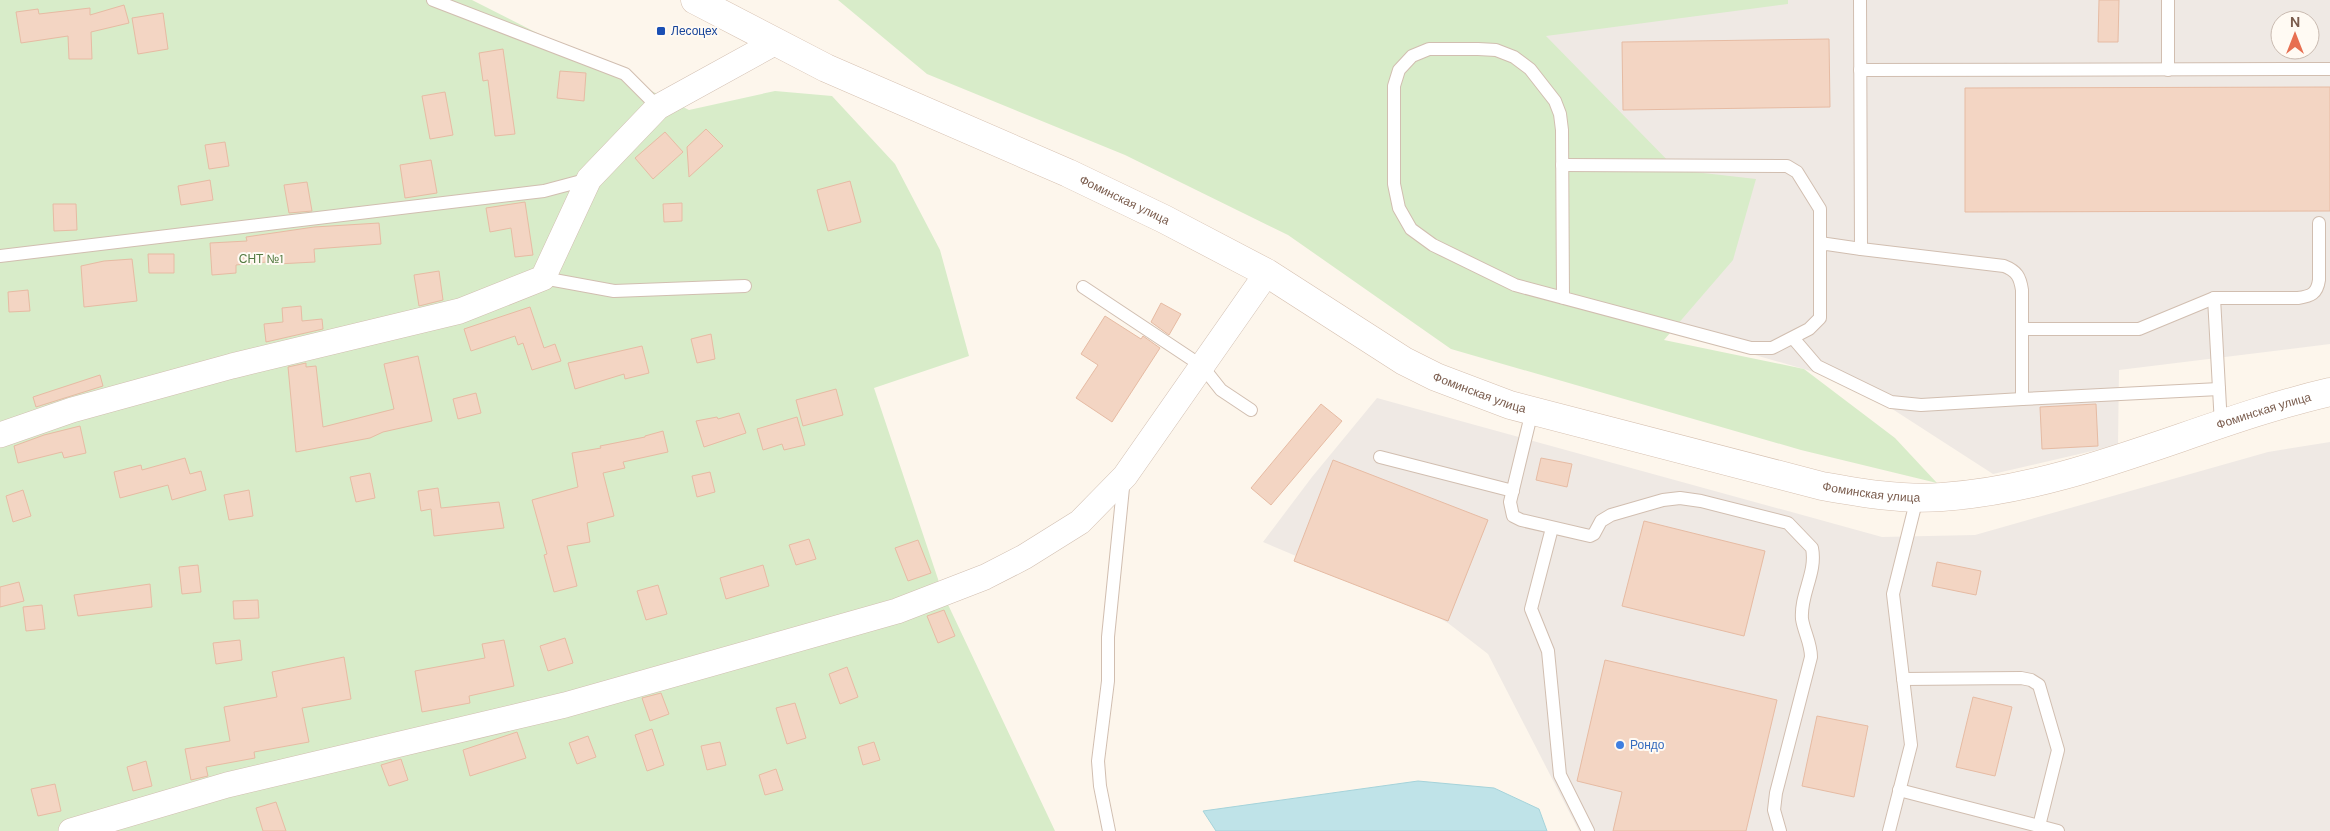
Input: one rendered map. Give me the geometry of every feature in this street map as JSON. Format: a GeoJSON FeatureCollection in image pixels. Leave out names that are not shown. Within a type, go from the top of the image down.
{"type":"FeatureCollection","features":[{"type":"Feature","properties":{"kind":"street","name":"Фоминская улица"},"geometry":{"type":"LineString","coordinates":[[695,0],[826,68],[1068,173],[1164,219],[1267,273],[1404,361],[1471,392],[1532,412],[1822,486],[1866,494],[1917,498],[1951,496],[2022,485],[2102,463],[2330,392]]}},
{"type":"Feature","properties":{"kind":"street"},"geometry":{"type":"LineString","coordinates":[[0,435],[72,410],[232,366],[460,311],[543,278],[589,178],[658,107],[776,42]]}},
{"type":"Feature","properties":{"kind":"street"},"geometry":{"type":"LineString","coordinates":[[71,831],[227,785],[565,705],[912,606],[985,577],[1024,557],[1080,522],[1125,476],[1267,273]]}},
{"type":"Feature","properties":{"kind":"lane"},"geometry":{"type":"LineString","coordinates":[[433,0],[625,74],[658,107]]}},
{"type":"Feature","properties":{"kind":"lane"},"geometry":{"type":"LineString","coordinates":[[1860,0],[1861,248]]}},
{"type":"Feature","properties":{"kind":"lane"},"geometry":{"type":"LineString","coordinates":[[2168,0],[2168,70]]}},
{"type":"Feature","properties":{"kind":"lane"},"geometry":{"type":"LineString","coordinates":[[1562,165],[1787,166],[1797,172],[1820,209],[1820,318],[1817,323],[1772,348],[1751,348],[1515,286],[1433,245],[1411,229],[1399,208],[1394,184],[1394,86],[1399,70],[1412,56],[1429,49],[1496,50],[1514,57],[1530,69],[1555,101],[1560,114],[1562,130],[1562,165],[1563,298]]}},
{"type":"Feature","properties":{"kind":"lane"},"geometry":{"type":"LineString","coordinates":[[1860,70],[2330,69]]}},
{"type":"Feature","properties":{"kind":"lane"},"geometry":{"type":"LineString","coordinates":[[0,256],[544,191],[589,178]]}},
{"type":"Feature","properties":{"kind":"lane"},"geometry":{"type":"LineString","coordinates":[[2022,329],[2139,329],[2214,298],[2298,298],[2311,296],[2318,289],[2319,280],[2319,223]]}},
{"type":"Feature","properties":{"kind":"lane"},"geometry":{"type":"LineString","coordinates":[[1820,244],[2004,266],[2014,270],[2020,279],[2022,399]]}},
{"type":"Feature","properties":{"kind":"lane"},"geometry":{"type":"LineString","coordinates":[[543,278],[614,290],[745,286]]}},
{"type":"Feature","properties":{"kind":"lane"},"geometry":{"type":"LineString","coordinates":[[1082,287],[1202,366],[1221,390],[1251,410]]}},
{"type":"Feature","properties":{"kind":"lane"},"geometry":{"type":"LineString","coordinates":[[2214,298],[2221,425]]}},
{"type":"Feature","properties":{"kind":"lane"},"geometry":{"type":"LineString","coordinates":[[1793,338],[1817,366],[1891,402],[1921,405],[2219,389]]}},
{"type":"Feature","properties":{"kind":"lane"},"geometry":{"type":"LineString","coordinates":[[1532,412],[1512,491],[1510,502],[1513,516],[1552,528],[1590,536],[1594,534],[1601,521],[1611,515],[1663,500],[1680,498],[1701,501],[1788,523],[1812,548],[1814,566],[1802,619],[1811,644],[1811,657],[1776,793],[1774,810],[1780,831]]}},
{"type":"Feature","properties":{"kind":"lane"},"geometry":{"type":"LineString","coordinates":[[1380,457],[1512,491]]}},
{"type":"Feature","properties":{"kind":"lane"},"geometry":{"type":"LineString","coordinates":[[1109,831],[1100,786],[1098,761],[1108,681],[1108,637],[1125,476]]}},
{"type":"Feature","properties":{"kind":"lane"},"geometry":{"type":"LineString","coordinates":[[1889,831],[1911,745],[1893,594],[1917,498]]}},
{"type":"Feature","properties":{"kind":"lane"},"geometry":{"type":"LineString","coordinates":[[1552,528],[1531,609],[1548,651],[1560,775],[1588,831]]}},
{"type":"Feature","properties":{"kind":"lane"},"geometry":{"type":"LineString","coordinates":[[1903,679],[2021,678],[2031,680],[2039,685],[2058,750],[2039,826]]}},
{"type":"Feature","properties":{"kind":"lane"},"geometry":{"type":"LineString","coordinates":[[1899,790],[2058,831]]}},
{"type":"Feature","properties":{"kind":"shaded area"},"geometry":{"type":"Polygon","coordinates":[[[1481,0],[2330,0],[2330,344],[2119,370],[2118,445],[1993,474],[1852,383],[1565,300],[1481,0]]]}},
{"type":"Feature","properties":{"kind":"shaded area"},"geometry":{"type":"Polygon","coordinates":[[[1377,398],[1882,537],[1975,535],[2268,452],[2330,442],[2330,831],[1579,831],[1488,654],[1448,623],[1424,610],[1263,542],[1312,477],[1377,398]]]}},
{"type":"Feature","properties":{"kind":"green space","name":"СНТ №1"},"geometry":{"type":"Polygon","coordinates":[[[0,0],[472,0],[689,110],[775,91],[832,96],[895,164],[940,250],[969,356],[874,388],[943,594],[1055,831],[0,831],[0,0]]]}},
{"type":"Feature","properties":{"kind":"green space"},"geometry":{"type":"Polygon","coordinates":[[[838,0],[1788,0],[1788,4],[1546,36],[1677,170],[1756,179],[1733,260],[1664,340],[1804,369],[1895,438],[1937,483],[1801,450],[1451,349],[1288,235],[1125,155],[927,74],[838,0]]]}},
{"type":"Feature","properties":{"kind":"water"},"geometry":{"type":"Polygon","coordinates":[[[1418,781],[1494,788],[1539,809],[1547,831],[1216,831],[1203,811],[1418,781]]]}},
{"type":"Feature","properties":{"kind":"building"},"geometry":{"type":"Polygon","coordinates":[[[2099,0],[2119,0],[2118,42],[2098,42],[2099,0]]]}},
{"type":"Feature","properties":{"kind":"building"},"geometry":{"type":"Polygon","coordinates":[[[124,5],[129,23],[91,32],[92,59],[69,59],[68,36],[21,43],[16,12],[38,9],[39,14],[90,8],[90,15],[124,5]]]}},
{"type":"Feature","properties":{"kind":"building"},"geometry":{"type":"Polygon","coordinates":[[[163,13],[168,49],[138,54],[132,18],[163,13]]]}},
{"type":"Feature","properties":{"kind":"building"},"geometry":{"type":"Polygon","coordinates":[[[1829,39],[1830,107],[1623,110],[1622,42],[1829,39]]]}},
{"type":"Feature","properties":{"kind":"building"},"geometry":{"type":"Polygon","coordinates":[[[503,49],[515,134],[495,136],[488,80],[483,81],[479,53],[503,49]]]}},
{"type":"Feature","properties":{"kind":"building"},"geometry":{"type":"Polygon","coordinates":[[[560,71],[586,73],[584,101],[557,98],[560,71]]]}},
{"type":"Feature","properties":{"kind":"building"},"geometry":{"type":"Polygon","coordinates":[[[2330,87],[2330,211],[1965,212],[1965,88],[2330,87]]]}},
{"type":"Feature","properties":{"kind":"building"},"geometry":{"type":"Polygon","coordinates":[[[445,92],[453,135],[430,139],[422,96],[445,92]]]}},
{"type":"Feature","properties":{"kind":"building"},"geometry":{"type":"Polygon","coordinates":[[[706,129],[723,146],[689,177],[687,147],[706,129]]]}},
{"type":"Feature","properties":{"kind":"building"},"geometry":{"type":"Polygon","coordinates":[[[665,132],[683,152],[653,179],[635,158],[665,132]]]}},
{"type":"Feature","properties":{"kind":"building"},"geometry":{"type":"Polygon","coordinates":[[[225,142],[229,166],[209,169],[205,145],[225,142]]]}},
{"type":"Feature","properties":{"kind":"building"},"geometry":{"type":"Polygon","coordinates":[[[431,160],[437,193],[405,198],[400,165],[431,160]]]}},
{"type":"Feature","properties":{"kind":"building"},"geometry":{"type":"Polygon","coordinates":[[[210,180],[213,200],[181,205],[178,186],[210,180]]]}},
{"type":"Feature","properties":{"kind":"building"},"geometry":{"type":"Polygon","coordinates":[[[850,181],[861,222],[828,231],[817,190],[850,181]]]}},
{"type":"Feature","properties":{"kind":"building"},"geometry":{"type":"Polygon","coordinates":[[[307,182],[312,211],[289,213],[284,185],[307,182]]]}},
{"type":"Feature","properties":{"kind":"building"},"geometry":{"type":"Polygon","coordinates":[[[525,202],[533,255],[515,257],[511,228],[490,232],[486,208],[525,202]]]}},
{"type":"Feature","properties":{"kind":"building"},"geometry":{"type":"Polygon","coordinates":[[[682,203],[682,221],[664,222],[663,204],[682,203]]]}},
{"type":"Feature","properties":{"kind":"building"},"geometry":{"type":"Polygon","coordinates":[[[53,204],[76,204],[77,230],[54,231],[53,204]]]}},
{"type":"Feature","properties":{"kind":"building"},"geometry":{"type":"Polygon","coordinates":[[[379,223],[381,244],[314,249],[315,262],[277,264],[277,261],[236,265],[236,273],[212,275],[210,243],[247,241],[246,237],[314,227],[379,223]]]}},
{"type":"Feature","properties":{"kind":"building"},"geometry":{"type":"Polygon","coordinates":[[[148,254],[174,254],[174,273],[149,273],[148,254]]]}},
{"type":"Feature","properties":{"kind":"building"},"geometry":{"type":"Polygon","coordinates":[[[132,259],[137,301],[84,307],[81,266],[104,261],[132,259]]]}},
{"type":"Feature","properties":{"kind":"building"},"geometry":{"type":"Polygon","coordinates":[[[439,271],[443,300],[419,306],[414,275],[439,271]]]}},
{"type":"Feature","properties":{"kind":"building"},"geometry":{"type":"Polygon","coordinates":[[[28,290],[30,311],[9,312],[8,292],[28,290]]]}},
{"type":"Feature","properties":{"kind":"building"},"geometry":{"type":"Polygon","coordinates":[[[1161,303],[1181,314],[1169,335],[1151,322],[1161,303]]]}},
{"type":"Feature","properties":{"kind":"building"},"geometry":{"type":"Polygon","coordinates":[[[301,306],[302,321],[322,319],[323,329],[266,342],[264,324],[283,322],[282,308],[301,306]]]}},
{"type":"Feature","properties":{"kind":"building"},"geometry":{"type":"Polygon","coordinates":[[[530,307],[544,348],[555,344],[561,361],[532,370],[523,343],[518,345],[515,336],[471,351],[464,329],[530,307]]]}},
{"type":"Feature","properties":{"kind":"building"},"geometry":{"type":"Polygon","coordinates":[[[1105,316],[1141,339],[1143,336],[1160,348],[1112,422],[1076,398],[1098,365],[1081,354],[1105,316]]]}},
{"type":"Feature","properties":{"kind":"building"},"geometry":{"type":"Polygon","coordinates":[[[711,334],[715,359],[697,363],[691,339],[711,334]]]}},
{"type":"Feature","properties":{"kind":"building"},"geometry":{"type":"Polygon","coordinates":[[[642,346],[649,373],[625,379],[624,374],[575,389],[568,363],[642,346]]]}},
{"type":"Feature","properties":{"kind":"building"},"geometry":{"type":"Polygon","coordinates":[[[418,356],[432,421],[383,432],[370,438],[296,452],[288,367],[306,363],[306,367],[316,366],[323,427],[394,409],[384,364],[418,356]]]}},
{"type":"Feature","properties":{"kind":"building"},"geometry":{"type":"Polygon","coordinates":[[[100,375],[103,386],[36,407],[33,397],[100,375]]]}},
{"type":"Feature","properties":{"kind":"building"},"geometry":{"type":"Polygon","coordinates":[[[836,389],[843,415],[803,426],[796,400],[836,389]]]}},
{"type":"Feature","properties":{"kind":"building"},"geometry":{"type":"Polygon","coordinates":[[[476,393],[481,413],[458,419],[453,399],[476,393]]]}},
{"type":"Feature","properties":{"kind":"building"},"geometry":{"type":"Polygon","coordinates":[[[1321,404],[1342,421],[1271,505],[1251,488],[1321,404]]]}},
{"type":"Feature","properties":{"kind":"building"},"geometry":{"type":"Polygon","coordinates":[[[2096,404],[2098,446],[2042,449],[2040,407],[2096,404]]]}},
{"type":"Feature","properties":{"kind":"building"},"geometry":{"type":"Polygon","coordinates":[[[739,413],[746,433],[704,447],[696,421],[717,417],[718,419],[739,413]]]}},
{"type":"Feature","properties":{"kind":"building"},"geometry":{"type":"Polygon","coordinates":[[[797,417],[805,445],[784,450],[782,444],[763,450],[757,429],[797,417]]]}},
{"type":"Feature","properties":{"kind":"building"},"geometry":{"type":"Polygon","coordinates":[[[80,426],[86,453],[64,458],[62,452],[18,463],[14,446],[44,435],[80,426]]]}},
{"type":"Feature","properties":{"kind":"building"},"geometry":{"type":"Polygon","coordinates":[[[663,431],[668,452],[623,462],[625,468],[603,473],[614,516],[587,523],[590,542],[567,546],[577,586],[554,592],[544,555],[547,554],[532,500],[578,487],[572,453],[601,448],[600,446],[645,437],[663,431]]]}},
{"type":"Feature","properties":{"kind":"building"},"geometry":{"type":"Polygon","coordinates":[[[185,458],[190,474],[201,471],[206,490],[172,500],[168,485],[120,498],[114,472],[141,465],[142,470],[185,458]]]}},
{"type":"Feature","properties":{"kind":"building"},"geometry":{"type":"Polygon","coordinates":[[[1541,458],[1572,464],[1567,487],[1536,480],[1541,458]]]}},
{"type":"Feature","properties":{"kind":"building"},"geometry":{"type":"Polygon","coordinates":[[[1333,460],[1488,520],[1448,621],[1294,561],[1333,460]]]}},
{"type":"Feature","properties":{"kind":"building"},"geometry":{"type":"Polygon","coordinates":[[[710,472],[715,492],[697,497],[692,476],[710,472]]]}},
{"type":"Feature","properties":{"kind":"building"},"geometry":{"type":"Polygon","coordinates":[[[370,473],[375,498],[356,502],[350,477],[370,473]]]}},
{"type":"Feature","properties":{"kind":"building"},"geometry":{"type":"Polygon","coordinates":[[[438,488],[441,508],[499,502],[504,528],[434,536],[431,509],[421,511],[418,491],[438,488]]]}},
{"type":"Feature","properties":{"kind":"building"},"geometry":{"type":"Polygon","coordinates":[[[23,490],[31,516],[13,522],[6,496],[23,490]]]}},
{"type":"Feature","properties":{"kind":"building"},"geometry":{"type":"Polygon","coordinates":[[[249,490],[253,516],[229,520],[224,495],[249,490]]]}},
{"type":"Feature","properties":{"kind":"building"},"geometry":{"type":"Polygon","coordinates":[[[1644,521],[1765,551],[1744,636],[1622,606],[1644,521]]]}},
{"type":"Feature","properties":{"kind":"building"},"geometry":{"type":"Polygon","coordinates":[[[809,539],[816,559],[796,565],[789,545],[809,539]]]}},
{"type":"Feature","properties":{"kind":"building"},"geometry":{"type":"Polygon","coordinates":[[[918,540],[931,573],[908,581],[895,548],[918,540]]]}},
{"type":"Feature","properties":{"kind":"building"},"geometry":{"type":"Polygon","coordinates":[[[1937,562],[1981,571],[1976,595],[1932,586],[1937,562]]]}},
{"type":"Feature","properties":{"kind":"building"},"geometry":{"type":"Polygon","coordinates":[[[198,565],[201,592],[182,594],[179,567],[198,565]]]}},
{"type":"Feature","properties":{"kind":"building"},"geometry":{"type":"Polygon","coordinates":[[[763,565],[769,586],[726,599],[720,578],[763,565]]]}},
{"type":"Feature","properties":{"kind":"building"},"geometry":{"type":"Polygon","coordinates":[[[19,582],[24,601],[0,607],[0,587],[19,582]]]}},
{"type":"Feature","properties":{"kind":"building"},"geometry":{"type":"Polygon","coordinates":[[[150,584],[152,607],[78,616],[74,595],[150,584]]]}},
{"type":"Feature","properties":{"kind":"building"},"geometry":{"type":"Polygon","coordinates":[[[658,585],[667,614],[646,620],[637,591],[658,585]]]}},
{"type":"Feature","properties":{"kind":"building"},"geometry":{"type":"Polygon","coordinates":[[[258,600],[259,618],[234,619],[233,601],[258,600]]]}},
{"type":"Feature","properties":{"kind":"building"},"geometry":{"type":"Polygon","coordinates":[[[42,605],[45,629],[26,631],[23,607],[42,605]]]}},
{"type":"Feature","properties":{"kind":"building"},"geometry":{"type":"Polygon","coordinates":[[[944,610],[955,636],[938,643],[927,616],[944,610]]]}},
{"type":"Feature","properties":{"kind":"building"},"geometry":{"type":"Polygon","coordinates":[[[565,638],[573,663],[548,671],[540,646],[565,638]]]}},
{"type":"Feature","properties":{"kind":"building"},"geometry":{"type":"Polygon","coordinates":[[[240,640],[242,660],[216,664],[213,643],[240,640]]]}},
{"type":"Feature","properties":{"kind":"building"},"geometry":{"type":"Polygon","coordinates":[[[504,640],[514,686],[469,696],[470,703],[422,712],[415,671],[485,658],[482,644],[504,640]]]}},
{"type":"Feature","properties":{"kind":"building"},"geometry":{"type":"Polygon","coordinates":[[[344,657],[351,699],[302,708],[309,742],[254,752],[255,758],[206,767],[208,776],[191,780],[185,749],[230,741],[224,707],[277,697],[272,672],[344,657]]]}},
{"type":"Feature","properties":{"kind":"building"},"geometry":{"type":"Polygon","coordinates":[[[1605,660],[1777,700],[1746,831],[1613,831],[1622,792],[1577,781],[1605,660]]]}},
{"type":"Feature","properties":{"kind":"building"},"geometry":{"type":"Polygon","coordinates":[[[847,667],[858,697],[840,704],[829,674],[847,667]]]}},
{"type":"Feature","properties":{"kind":"building"},"geometry":{"type":"Polygon","coordinates":[[[661,693],[669,714],[650,721],[642,698],[661,693]]]}},
{"type":"Feature","properties":{"kind":"building"},"geometry":{"type":"Polygon","coordinates":[[[1973,697],[2012,707],[1995,776],[1956,767],[1973,697]]]}},
{"type":"Feature","properties":{"kind":"building"},"geometry":{"type":"Polygon","coordinates":[[[795,703],[806,738],[787,744],[776,708],[795,703]]]}},
{"type":"Feature","properties":{"kind":"building"},"geometry":{"type":"Polygon","coordinates":[[[1817,716],[1868,726],[1854,797],[1802,786],[1817,716]]]}},
{"type":"Feature","properties":{"kind":"building"},"geometry":{"type":"Polygon","coordinates":[[[652,729],[664,765],[647,771],[635,735],[652,729]]]}},
{"type":"Feature","properties":{"kind":"building"},"geometry":{"type":"Polygon","coordinates":[[[517,732],[526,758],[470,776],[463,750],[517,732]]]}},
{"type":"Feature","properties":{"kind":"building"},"geometry":{"type":"Polygon","coordinates":[[[588,736],[596,757],[577,764],[569,743],[588,736]]]}},
{"type":"Feature","properties":{"kind":"building"},"geometry":{"type":"Polygon","coordinates":[[[720,742],[726,765],[707,770],[701,746],[720,742]]]}},
{"type":"Feature","properties":{"kind":"building"},"geometry":{"type":"Polygon","coordinates":[[[874,742],[880,760],[863,765],[858,747],[874,742]]]}},
{"type":"Feature","properties":{"kind":"building"},"geometry":{"type":"Polygon","coordinates":[[[401,759],[408,780],[389,786],[381,765],[401,759]]]}},
{"type":"Feature","properties":{"kind":"building"},"geometry":{"type":"Polygon","coordinates":[[[146,761],[152,786],[133,791],[127,767],[146,761]]]}},
{"type":"Feature","properties":{"kind":"building"},"geometry":{"type":"Polygon","coordinates":[[[776,769],[783,790],[765,795],[759,775],[776,769]]]}},
{"type":"Feature","properties":{"kind":"building"},"geometry":{"type":"Polygon","coordinates":[[[55,784],[61,811],[38,816],[31,789],[55,784]]]}},
{"type":"Feature","properties":{"kind":"building"},"geometry":{"type":"Polygon","coordinates":[[[276,802],[286,831],[263,831],[256,808],[276,802]]]}},
{"type":"Feature","properties":{"kind":"place","name":"Лесоцех"},"geometry":{"type":"Point","coordinates":[661,31]}},
{"type":"Feature","properties":{"kind":"place","name":"Рондо"},"geometry":{"type":"Point","coordinates":[1620,745]}}]}
